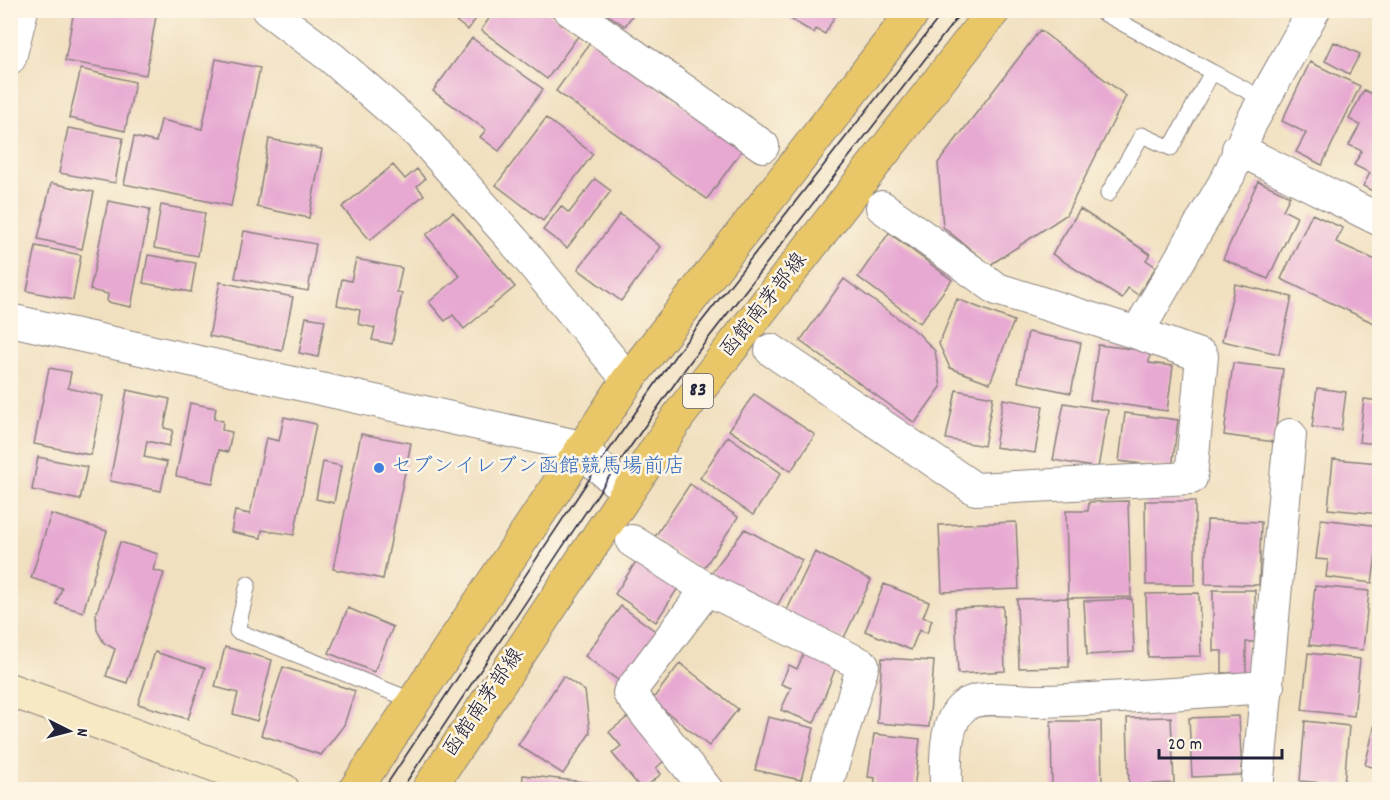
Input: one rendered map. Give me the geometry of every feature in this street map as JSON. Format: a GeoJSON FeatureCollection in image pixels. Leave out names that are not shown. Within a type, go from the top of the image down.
{"type":"FeatureCollection","features":[{"type":"Feature","properties":{"kind":"main road"},"geometry":{"type":"LineString","coordinates":[[355,789],[628,380],[915,10]]}},
{"type":"Feature","properties":{"kind":"main road","name":"函館南茅部線"},"geometry":{"type":"LineString","coordinates":[[428,789],[680,414],[994,10]]}},
{"type":"Feature","properties":{"kind":"street"},"geometry":{"type":"LineString","coordinates":[[10,58],[22,10]]}},
{"type":"Feature","properties":{"kind":"street"},"geometry":{"type":"LineString","coordinates":[[268,10],[332,58],[419,134],[514,241],[628,380]]}},
{"type":"Feature","properties":{"kind":"street"},"geometry":{"type":"LineString","coordinates":[[570,10],[763,146]]}},
{"type":"Feature","properties":{"kind":"street"},"geometry":{"type":"LineString","coordinates":[[1137,333],[1230,175],[1238,149],[1263,99],[1314,10]]}},
{"type":"Feature","properties":{"kind":"street"},"geometry":{"type":"LineString","coordinates":[[1238,149],[1380,220]]}},
{"type":"Feature","properties":{"kind":"street"},"geometry":{"type":"LineString","coordinates":[[771,350],[975,489],[1191,478],[1202,356],[997,289],[882,207]]}},
{"type":"Feature","properties":{"kind":"street"},"geometry":{"type":"LineString","coordinates":[[10,320],[582,447],[598,466],[627,491]]}},
{"type":"Feature","properties":{"kind":"street"},"geometry":{"type":"LineString","coordinates":[[1257,789],[1290,435]]}},
{"type":"Feature","properties":{"kind":"street"},"geometry":{"type":"LineString","coordinates":[[632,541],[707,589],[863,665],[825,789]]}},
{"type":"Feature","properties":{"kind":"street"},"geometry":{"type":"LineString","coordinates":[[707,589],[629,693],[707,789]]}},
{"type":"Feature","properties":{"kind":"street"},"geometry":{"type":"LineString","coordinates":[[946,789],[948,736],[955,718],[966,705],[981,700],[1038,701],[1268,687]]}},
{"type":"Feature","properties":{"kind":"street"},"geometry":{"type":"LineString","coordinates":[[10,690],[283,789]]}},
{"type":"Feature","properties":{"kind":"lane"},"geometry":{"type":"LineString","coordinates":[[1098,10],[1263,99]]}},
{"type":"Feature","properties":{"kind":"lane"},"geometry":{"type":"LineString","coordinates":[[1108,194],[1142,135],[1171,148],[1212,72]]}},
{"type":"Feature","properties":{"kind":"lane"},"geometry":{"type":"LineString","coordinates":[[248,584],[237,631],[414,701]]}},
{"type":"Feature","properties":{"kind":"building"},"geometry":{"type":"Polygon","coordinates":[[[74,10],[157,10],[146,75],[65,61],[74,10]]]}},
{"type":"Feature","properties":{"kind":"building"},"geometry":{"type":"Polygon","coordinates":[[[367,10],[380,10],[376,17],[367,10]]]}},
{"type":"Feature","properties":{"kind":"building"},"geometry":{"type":"Polygon","coordinates":[[[441,10],[482,10],[468,30],[441,10]]]}},
{"type":"Feature","properties":{"kind":"building"},"geometry":{"type":"Polygon","coordinates":[[[495,10],[545,10],[579,35],[547,79],[481,30],[495,10]]]}},
{"type":"Feature","properties":{"kind":"building"},"geometry":{"type":"Polygon","coordinates":[[[601,10],[636,10],[625,26],[601,10]]]}},
{"type":"Feature","properties":{"kind":"building"},"geometry":{"type":"Polygon","coordinates":[[[775,10],[838,10],[825,34],[816,29],[814,33],[775,10]]]}},
{"type":"Feature","properties":{"kind":"building"},"geometry":{"type":"Polygon","coordinates":[[[1040,30],[1126,96],[1066,215],[990,265],[943,227],[938,163],[1040,30]]]}},
{"type":"Feature","properties":{"kind":"building"},"geometry":{"type":"Polygon","coordinates":[[[472,38],[543,89],[499,151],[480,137],[486,130],[433,91],[472,38]]]}},
{"type":"Feature","properties":{"kind":"building"},"geometry":{"type":"Polygon","coordinates":[[[592,40],[743,149],[707,199],[556,91],[592,40]]]}},
{"type":"Feature","properties":{"kind":"building"},"geometry":{"type":"Polygon","coordinates":[[[1334,42],[1360,54],[1349,74],[1325,61],[1334,42]]]}},
{"type":"Feature","properties":{"kind":"building"},"geometry":{"type":"Polygon","coordinates":[[[216,59],[260,68],[231,206],[124,184],[134,137],[156,142],[161,120],[202,129],[216,59]]]}},
{"type":"Feature","properties":{"kind":"building"},"geometry":{"type":"Polygon","coordinates":[[[1310,62],[1360,86],[1322,165],[1296,152],[1306,133],[1282,121],[1310,62]]]}},
{"type":"Feature","properties":{"kind":"building"},"geometry":{"type":"Polygon","coordinates":[[[81,69],[135,82],[125,131],[69,118],[81,69]]]}},
{"type":"Feature","properties":{"kind":"building"},"geometry":{"type":"Polygon","coordinates":[[[1364,90],[1380,98],[1380,195],[1363,186],[1370,173],[1354,165],[1362,151],[1349,145],[1360,125],[1349,119],[1364,90]]]}},
{"type":"Feature","properties":{"kind":"building"},"geometry":{"type":"Polygon","coordinates":[[[546,118],[593,154],[543,221],[496,185],[546,118]]]}},
{"type":"Feature","properties":{"kind":"building"},"geometry":{"type":"Polygon","coordinates":[[[68,128],[123,138],[115,183],[59,173],[68,128]]]}},
{"type":"Feature","properties":{"kind":"building"},"geometry":{"type":"Polygon","coordinates":[[[269,139],[322,149],[309,218],[257,207],[269,139]]]}},
{"type":"Feature","properties":{"kind":"building"},"geometry":{"type":"Polygon","coordinates":[[[393,165],[405,179],[417,169],[425,179],[417,186],[424,195],[370,240],[342,207],[393,165]]]}},
{"type":"Feature","properties":{"kind":"building"},"geometry":{"type":"Polygon","coordinates":[[[595,179],[611,191],[567,248],[543,230],[561,206],[569,213],[595,179]]]}},
{"type":"Feature","properties":{"kind":"building"},"geometry":{"type":"Polygon","coordinates":[[[1258,181],[1290,196],[1283,210],[1297,217],[1268,279],[1223,259],[1258,181]]]}},
{"type":"Feature","properties":{"kind":"building"},"geometry":{"type":"Polygon","coordinates":[[[51,183],[94,192],[82,249],[38,239],[51,183]]]}},
{"type":"Feature","properties":{"kind":"building"},"geometry":{"type":"Polygon","coordinates":[[[108,201],[150,209],[131,307],[107,302],[108,294],[90,290],[108,201]]]}},
{"type":"Feature","properties":{"kind":"building"},"geometry":{"type":"Polygon","coordinates":[[[161,205],[205,213],[198,256],[154,248],[161,205]]]}},
{"type":"Feature","properties":{"kind":"building"},"geometry":{"type":"Polygon","coordinates":[[[1080,209],[1150,254],[1146,260],[1156,267],[1138,295],[1128,288],[1122,299],[1052,254],[1080,209]]]}},
{"type":"Feature","properties":{"kind":"building"},"geometry":{"type":"Polygon","coordinates":[[[453,212],[515,287],[464,329],[453,315],[445,321],[429,302],[460,276],[426,235],[453,212]]]}},
{"type":"Feature","properties":{"kind":"building"},"geometry":{"type":"Polygon","coordinates":[[[620,214],[661,247],[621,301],[578,269],[620,214]]]}},
{"type":"Feature","properties":{"kind":"building"},"geometry":{"type":"Polygon","coordinates":[[[1312,214],[1343,228],[1336,242],[1380,262],[1380,326],[1281,279],[1312,214]]]}},
{"type":"Feature","properties":{"kind":"building"},"geometry":{"type":"Polygon","coordinates":[[[244,231],[316,244],[308,291],[235,278],[244,231]]]}},
{"type":"Feature","properties":{"kind":"building"},"geometry":{"type":"Polygon","coordinates":[[[889,233],[952,280],[920,323],[858,277],[889,233]]]}},
{"type":"Feature","properties":{"kind":"building"},"geometry":{"type":"Polygon","coordinates":[[[36,246],[81,255],[73,300],[27,291],[36,246]]]}},
{"type":"Feature","properties":{"kind":"building"},"geometry":{"type":"Polygon","coordinates":[[[148,255],[196,263],[191,292],[143,283],[148,255]]]}},
{"type":"Feature","properties":{"kind":"building"},"geometry":{"type":"Polygon","coordinates":[[[356,259],[402,268],[397,292],[402,293],[392,344],[372,340],[375,328],[358,324],[360,310],[337,305],[342,279],[351,281],[356,259]]]}},
{"type":"Feature","properties":{"kind":"building"},"geometry":{"type":"Polygon","coordinates":[[[844,279],[918,333],[935,351],[941,387],[915,423],[800,341],[844,279]]]}},
{"type":"Feature","properties":{"kind":"building"},"geometry":{"type":"Polygon","coordinates":[[[220,282],[293,297],[282,351],[209,336],[220,282]]]}},
{"type":"Feature","properties":{"kind":"building"},"geometry":{"type":"Polygon","coordinates":[[[1235,284],[1292,297],[1279,354],[1222,341],[1235,284]]]}},
{"type":"Feature","properties":{"kind":"building"},"geometry":{"type":"Polygon","coordinates":[[[957,299],[1014,321],[990,383],[950,368],[939,344],[957,299]]]}},
{"type":"Feature","properties":{"kind":"building"},"geometry":{"type":"Polygon","coordinates":[[[306,317],[325,320],[318,357],[299,353],[306,317]]]}},
{"type":"Feature","properties":{"kind":"building"},"geometry":{"type":"Polygon","coordinates":[[[1028,332],[1081,343],[1071,393],[1018,382],[1028,332]]]}},
{"type":"Feature","properties":{"kind":"building"},"geometry":{"type":"Polygon","coordinates":[[[1098,345],[1150,351],[1149,363],[1173,366],[1167,411],[1090,400],[1098,345]]]}},
{"type":"Feature","properties":{"kind":"building"},"geometry":{"type":"Polygon","coordinates":[[[1233,363],[1283,369],[1274,442],[1224,435],[1233,363]]]}},
{"type":"Feature","properties":{"kind":"building"},"geometry":{"type":"Polygon","coordinates":[[[49,368],[71,372],[68,388],[103,396],[91,455],[34,444],[49,368]]]}},
{"type":"Feature","properties":{"kind":"building"},"geometry":{"type":"Polygon","coordinates":[[[1317,388],[1346,392],[1341,430],[1312,427],[1317,388]]]}},
{"type":"Feature","properties":{"kind":"building"},"geometry":{"type":"Polygon","coordinates":[[[127,390],[170,399],[164,428],[173,430],[169,446],[147,441],[144,457],[167,462],[161,491],[110,481],[127,390]]]}},
{"type":"Feature","properties":{"kind":"building"},"geometry":{"type":"Polygon","coordinates":[[[956,390],[993,397],[984,446],[946,439],[956,390]]]}},
{"type":"Feature","properties":{"kind":"building"},"geometry":{"type":"Polygon","coordinates":[[[754,394],[815,435],[791,471],[729,430],[754,394]]]}},
{"type":"Feature","properties":{"kind":"building"},"geometry":{"type":"Polygon","coordinates":[[[1003,399],[1043,406],[1035,453],[995,447],[1003,399]]]}},
{"type":"Feature","properties":{"kind":"building"},"geometry":{"type":"Polygon","coordinates":[[[1364,399],[1380,401],[1380,444],[1359,442],[1364,399]]]}},
{"type":"Feature","properties":{"kind":"building"},"geometry":{"type":"Polygon","coordinates":[[[190,403],[216,408],[214,419],[223,421],[222,430],[232,432],[228,452],[219,450],[213,483],[176,476],[190,403]]]}},
{"type":"Feature","properties":{"kind":"building"},"geometry":{"type":"Polygon","coordinates":[[[1064,403],[1108,410],[1098,468],[1053,460],[1064,403]]]}},
{"type":"Feature","properties":{"kind":"building"},"geometry":{"type":"Polygon","coordinates":[[[1125,413],[1178,420],[1172,468],[1119,461],[1125,413]]]}},
{"type":"Feature","properties":{"kind":"building"},"geometry":{"type":"Polygon","coordinates":[[[284,417],[316,424],[294,535],[262,530],[261,538],[231,532],[235,511],[250,514],[266,438],[279,441],[284,417]]]}},
{"type":"Feature","properties":{"kind":"building"},"geometry":{"type":"Polygon","coordinates":[[[361,434],[411,443],[383,579],[333,569],[361,434]]]}},
{"type":"Feature","properties":{"kind":"building"},"geometry":{"type":"Polygon","coordinates":[[[728,436],[781,473],[753,515],[700,478],[728,436]]]}},
{"type":"Feature","properties":{"kind":"building"},"geometry":{"type":"Polygon","coordinates":[[[38,457],[87,467],[80,500],[32,490],[38,457]]]}},
{"type":"Feature","properties":{"kind":"building"},"geometry":{"type":"Polygon","coordinates":[[[1333,459],[1380,463],[1380,514],[1328,509],[1333,459]]]}},
{"type":"Feature","properties":{"kind":"building"},"geometry":{"type":"Polygon","coordinates":[[[323,462],[341,466],[334,503],[316,499],[323,462]]]}},
{"type":"Feature","properties":{"kind":"building"},"geometry":{"type":"Polygon","coordinates":[[[690,484],[738,517],[702,571],[654,538],[690,484]]]}},
{"type":"Feature","properties":{"kind":"building"},"geometry":{"type":"Polygon","coordinates":[[[10,499],[15,500],[11,513],[10,513],[10,499]]]}},
{"type":"Feature","properties":{"kind":"building"},"geometry":{"type":"Polygon","coordinates":[[[1128,501],[1131,597],[1068,598],[1066,511],[1088,511],[1089,502],[1128,501]]]}},
{"type":"Feature","properties":{"kind":"building"},"geometry":{"type":"Polygon","coordinates":[[[1145,501],[1195,501],[1195,585],[1146,585],[1145,501]]]}},
{"type":"Feature","properties":{"kind":"building"},"geometry":{"type":"Polygon","coordinates":[[[51,514],[107,531],[83,612],[56,604],[62,588],[31,578],[51,514]]]}},
{"type":"Feature","properties":{"kind":"building"},"geometry":{"type":"Polygon","coordinates":[[[1321,519],[1380,526],[1372,583],[1326,577],[1328,560],[1316,559],[1321,519]]]}},
{"type":"Feature","properties":{"kind":"building"},"geometry":{"type":"Polygon","coordinates":[[[1207,520],[1261,522],[1259,585],[1205,584],[1207,520]]]}},
{"type":"Feature","properties":{"kind":"building"},"geometry":{"type":"Polygon","coordinates":[[[1016,522],[1019,589],[942,592],[939,525],[1016,522]]]}},
{"type":"Feature","properties":{"kind":"building"},"geometry":{"type":"Polygon","coordinates":[[[745,529],[802,560],[776,608],[711,573],[745,529]]]}},
{"type":"Feature","properties":{"kind":"building"},"geometry":{"type":"Polygon","coordinates":[[[120,542],[158,554],[153,570],[164,573],[127,683],[106,676],[115,649],[104,643],[97,630],[96,614],[120,542]]]}},
{"type":"Feature","properties":{"kind":"building"},"geometry":{"type":"Polygon","coordinates":[[[815,552],[871,580],[843,640],[786,612],[815,552]]]}},
{"type":"Feature","properties":{"kind":"building"},"geometry":{"type":"Polygon","coordinates":[[[637,560],[678,588],[656,622],[615,594],[637,560]]]}},
{"type":"Feature","properties":{"kind":"building"},"geometry":{"type":"Polygon","coordinates":[[[884,584],[929,602],[923,617],[932,620],[927,633],[919,630],[911,650],[865,631],[884,584]]]}},
{"type":"Feature","properties":{"kind":"building"},"geometry":{"type":"Polygon","coordinates":[[[1315,586],[1369,591],[1363,650],[1309,645],[1315,586]]]}},
{"type":"Feature","properties":{"kind":"building"},"geometry":{"type":"Polygon","coordinates":[[[1213,590],[1255,590],[1255,642],[1246,642],[1246,673],[1222,673],[1222,651],[1213,651],[1213,590]]]}},
{"type":"Feature","properties":{"kind":"building"},"geometry":{"type":"Polygon","coordinates":[[[1199,593],[1201,656],[1148,657],[1146,594],[1199,593]]]}},
{"type":"Feature","properties":{"kind":"building"},"geometry":{"type":"Polygon","coordinates":[[[1068,598],[1069,667],[1019,668],[1017,599],[1068,598]]]}},
{"type":"Feature","properties":{"kind":"building"},"geometry":{"type":"Polygon","coordinates":[[[1132,599],[1134,652],[1087,655],[1084,601],[1132,599]]]}},
{"type":"Feature","properties":{"kind":"building"},"geometry":{"type":"Polygon","coordinates":[[[621,606],[658,633],[622,683],[585,656],[621,606]]]}},
{"type":"Feature","properties":{"kind":"building"},"geometry":{"type":"Polygon","coordinates":[[[1003,606],[1005,671],[958,674],[955,608],[1003,606]]]}},
{"type":"Feature","properties":{"kind":"building"},"geometry":{"type":"Polygon","coordinates":[[[348,608],[393,627],[374,672],[329,653],[348,608]]]}},
{"type":"Feature","properties":{"kind":"building"},"geometry":{"type":"Polygon","coordinates":[[[225,647],[272,660],[257,721],[233,714],[238,693],[215,687],[225,647]]]}},
{"type":"Feature","properties":{"kind":"building"},"geometry":{"type":"Polygon","coordinates":[[[806,648],[838,662],[814,723],[781,710],[791,688],[781,684],[789,665],[797,669],[806,648]]]}},
{"type":"Feature","properties":{"kind":"building"},"geometry":{"type":"Polygon","coordinates":[[[155,652],[205,668],[188,719],[138,704],[155,652]]]}},
{"type":"Feature","properties":{"kind":"building"},"geometry":{"type":"Polygon","coordinates":[[[1308,653],[1360,659],[1354,716],[1302,710],[1308,653]]]}},
{"type":"Feature","properties":{"kind":"building"},"geometry":{"type":"Polygon","coordinates":[[[882,658],[934,661],[929,727],[877,723],[882,658]]]}},
{"type":"Feature","properties":{"kind":"building"},"geometry":{"type":"Polygon","coordinates":[[[680,663],[738,709],[709,746],[652,700],[680,663]]]}},
{"type":"Feature","properties":{"kind":"building"},"geometry":{"type":"Polygon","coordinates":[[[283,667],[355,691],[344,725],[321,755],[261,735],[283,667]]]}},
{"type":"Feature","properties":{"kind":"building"},"geometry":{"type":"Polygon","coordinates":[[[563,676],[585,691],[590,733],[563,774],[518,745],[563,676]]]}},
{"type":"Feature","properties":{"kind":"building"},"geometry":{"type":"Polygon","coordinates":[[[629,716],[665,760],[656,768],[661,774],[642,790],[612,753],[621,746],[609,732],[629,716]]]}},
{"type":"Feature","properties":{"kind":"building"},"geometry":{"type":"Polygon","coordinates":[[[1239,716],[1242,775],[1192,777],[1189,718],[1239,716]]]}},
{"type":"Feature","properties":{"kind":"building"},"geometry":{"type":"Polygon","coordinates":[[[1377,716],[1380,717],[1380,769],[1365,765],[1377,716]]]}},
{"type":"Feature","properties":{"kind":"building"},"geometry":{"type":"Polygon","coordinates":[[[768,717],[814,728],[801,780],[755,770],[768,717]]]}},
{"type":"Feature","properties":{"kind":"building"},"geometry":{"type":"Polygon","coordinates":[[[1171,717],[1174,783],[1129,785],[1127,718],[1171,717]]]}},
{"type":"Feature","properties":{"kind":"building"},"geometry":{"type":"Polygon","coordinates":[[[1051,721],[1101,721],[1102,790],[1052,790],[1051,721]]]}},
{"type":"Feature","properties":{"kind":"building"},"geometry":{"type":"Polygon","coordinates":[[[1305,721],[1349,726],[1344,785],[1300,781],[1305,721]]]}},
{"type":"Feature","properties":{"kind":"building"},"geometry":{"type":"Polygon","coordinates":[[[874,734],[920,739],[914,790],[874,790],[875,778],[868,777],[874,734]]]}},
{"type":"Feature","properties":{"kind":"building"},"geometry":{"type":"Polygon","coordinates":[[[523,775],[610,785],[609,790],[522,790],[523,775]]]}},
{"type":"Feature","properties":{"kind":"tram line"},"geometry":{"type":"LineString","coordinates":[[383,790],[598,466],[677,353],[945,10]]}},
{"type":"Feature","properties":{"kind":"tram line"},"geometry":{"type":"LineString","coordinates":[[401,790],[609,477],[690,362],[963,10]]}},
{"type":"Feature","properties":{"kind":"place","name":"セブンイレブン函館競馬場前店"},"geometry":{"type":"Point","coordinates":[379,468]}}]}
